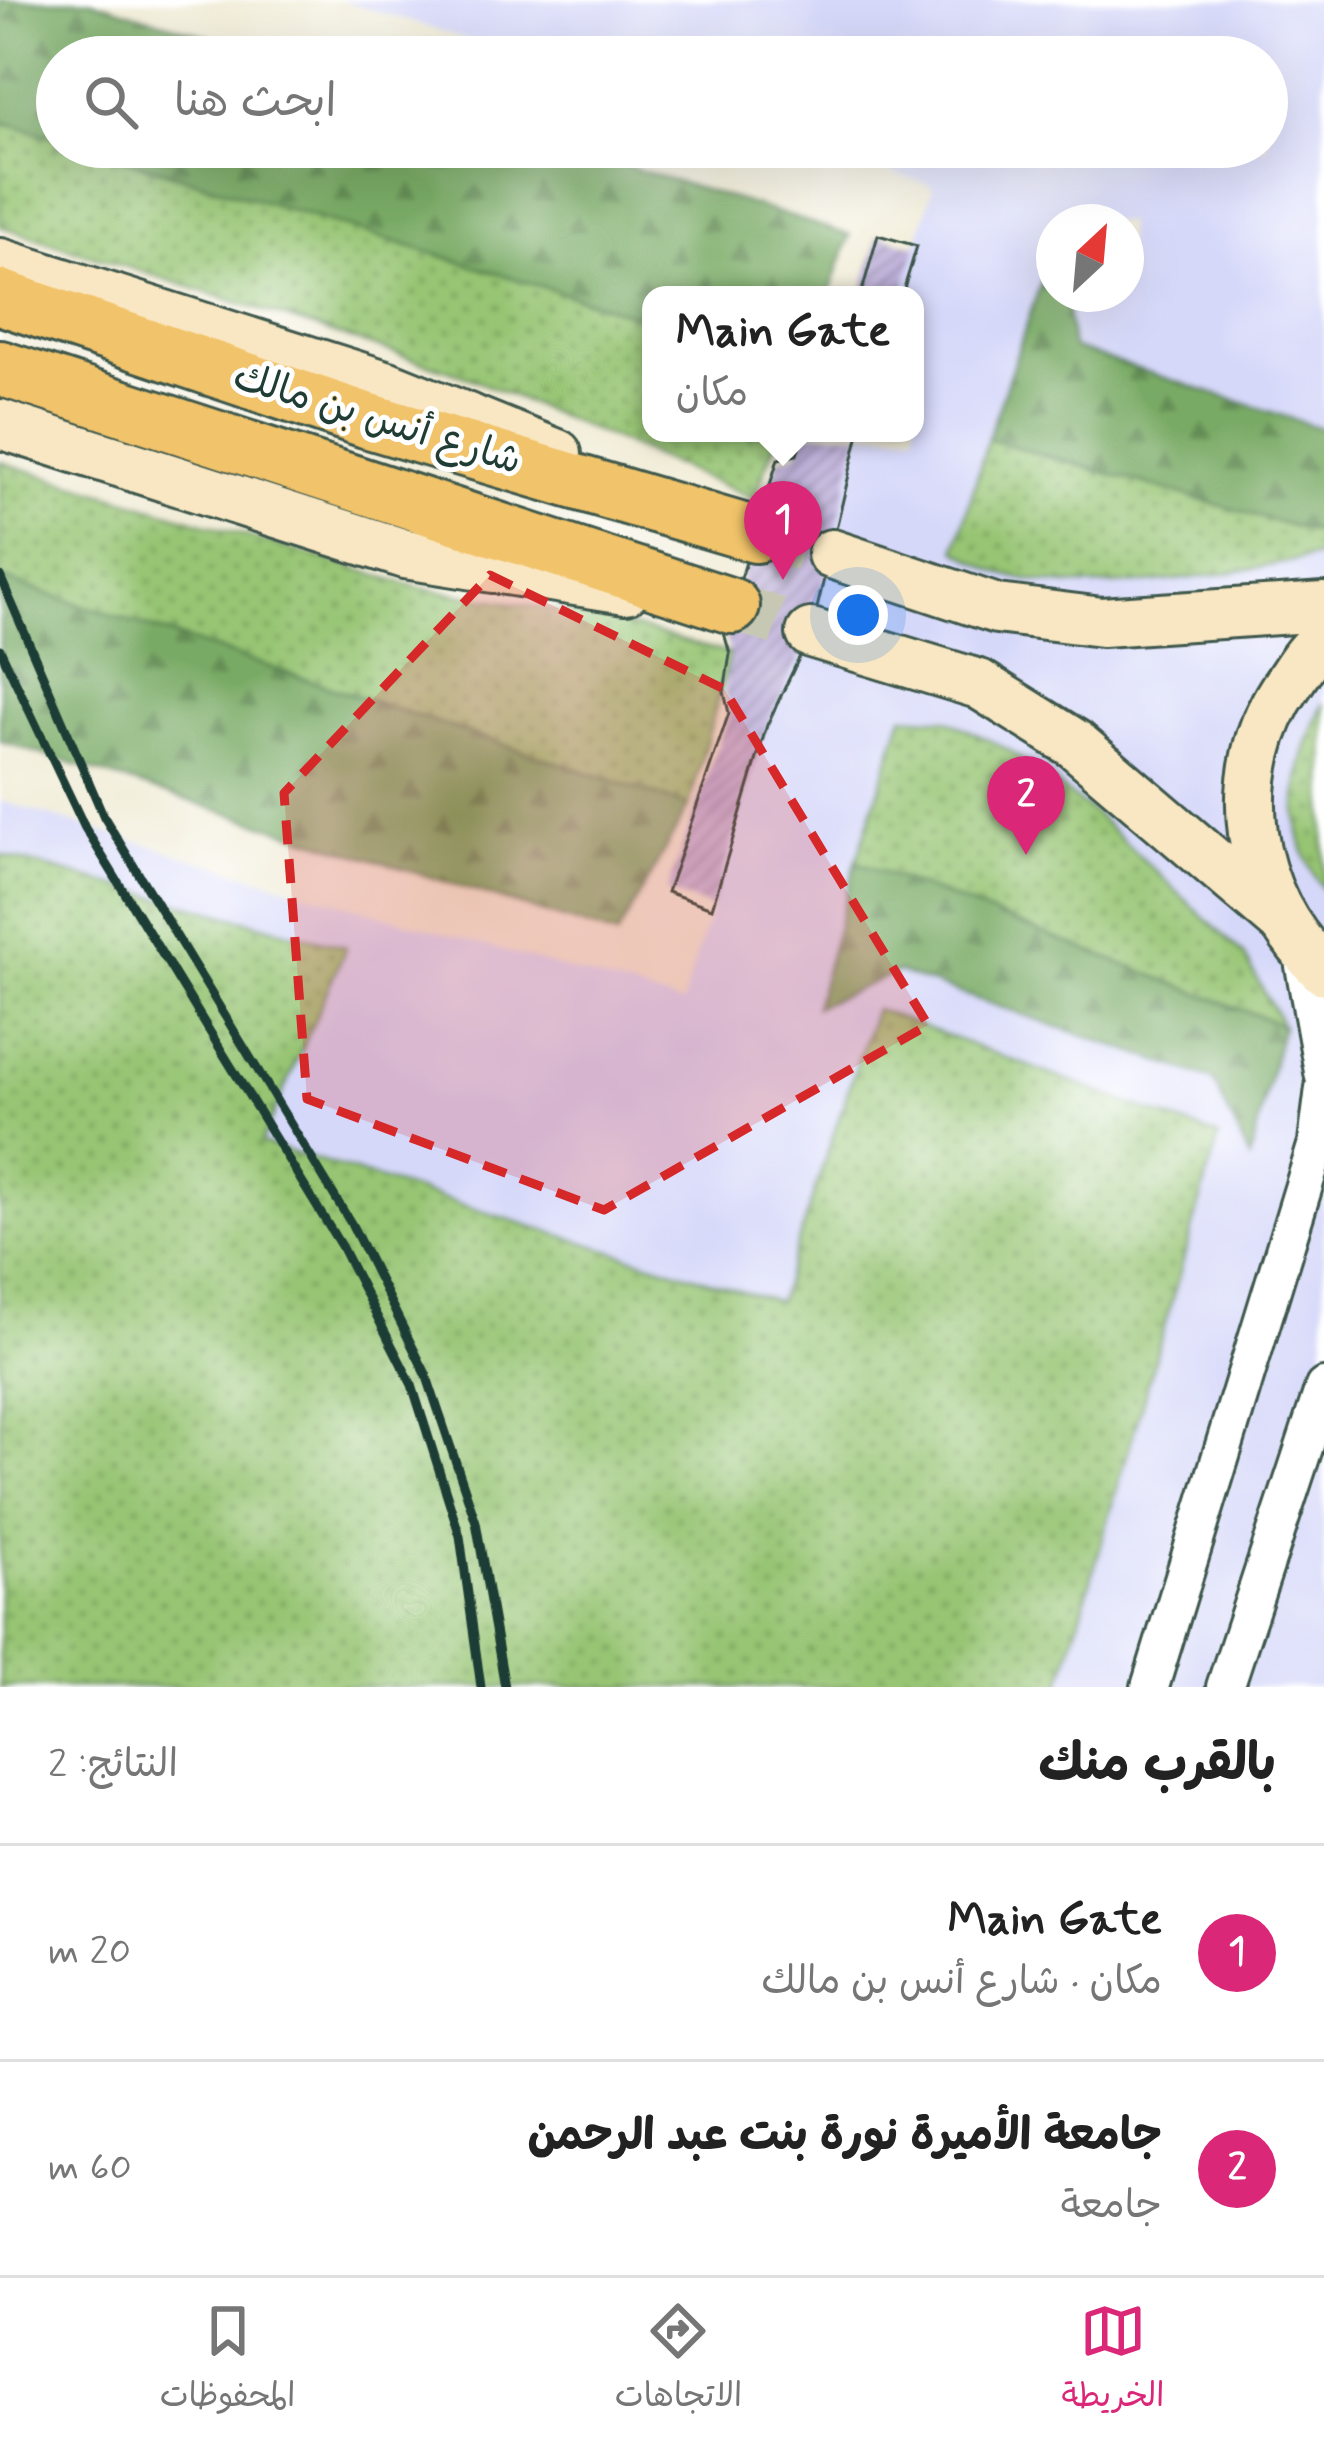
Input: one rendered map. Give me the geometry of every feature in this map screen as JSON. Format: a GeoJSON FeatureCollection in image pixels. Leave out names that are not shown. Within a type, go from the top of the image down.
{"type":"FeatureCollection","features":[{"type":"Feature","properties":{"kind":"main road"},"geometry":{"type":"LineString","coordinates":[[0,263],[388,386],[756,535]]}},
{"type":"Feature","properties":{"kind":"main road","name":"شارع أنس بن مالك"},"geometry":{"type":"LineString","coordinates":[[0,298],[367,420],[756,535]]}},
{"type":"Feature","properties":{"kind":"main road","name":"شارع أنس بن مالك"},"geometry":{"type":"LineString","coordinates":[[0,368],[354,487],[732,606]]}},
{"type":"Feature","properties":{"kind":"main road"},"geometry":{"type":"LineString","coordinates":[[0,424],[405,554],[732,606]]}},
{"type":"Feature","properties":{"kind":"main road"},"geometry":{"type":"LineString","coordinates":[[832,554],[997,609],[1102,622],[1324,607]]}},
{"type":"Feature","properties":{"kind":"main road"},"geometry":{"type":"LineString","coordinates":[[811,633],[880,658],[979,684],[1075,744],[1302,946]]}},
{"type":"Feature","properties":{"kind":"main road"},"geometry":{"type":"LineString","coordinates":[[1302,946],[1253,850],[1251,776],[1272,706],[1324,639]]}},
{"type":"Feature","properties":{"kind":"street"},"geometry":{"type":"LineString","coordinates":[[1302,946],[1324,1077]]}},
{"type":"Feature","properties":{"kind":"street"},"geometry":{"type":"LineString","coordinates":[[1150,1687],[1317,1144],[1324,1088]]}},
{"type":"Feature","properties":{"kind":"street"},"geometry":{"type":"LineString","coordinates":[[1233,1679],[1324,1387]]}},
{"type":"Feature","properties":{"kind":"highlighted area"},"geometry":{"type":"Polygon","coordinates":[[[490,575],[724,689],[928,1025],[604,1210],[307,1099],[284,793],[490,575]]]}},
{"type":"Feature","properties":{"kind":"shaded area"},"geometry":{"type":"Polygon","coordinates":[[[341,0],[1324,0],[1324,1687],[0,1687],[0,801],[682,1004],[767,725],[811,633],[857,442],[924,442],[924,286],[905,286],[933,186],[877,168],[1288,168],[1288,36],[456,36],[341,0]]]}},
{"type":"Feature","properties":{"kind":"green space"},"geometry":{"type":"Polygon","coordinates":[[[0,0],[91,0],[207,36],[36,36],[36,132],[0,121],[0,0]]]}},
{"type":"Feature","properties":{"kind":"green space"},"geometry":{"type":"Polygon","coordinates":[[[0,121],[36,132],[36,168],[154,168],[642,317],[642,442],[776,442],[754,499],[463,375],[0,226],[0,121]]]}},
{"type":"Feature","properties":{"kind":"green space"},"geometry":{"type":"Polygon","coordinates":[[[154,168],[633,168],[850,235],[832,286],[642,286],[642,317],[154,168]]]}},
{"type":"Feature","properties":{"kind":"green space"},"geometry":{"type":"Polygon","coordinates":[[[1036,297],[1036,312],[1067,312],[1072,348],[1324,429],[1324,535],[988,439],[1036,297]]]}},
{"type":"Feature","properties":{"kind":"green space"},"geometry":{"type":"Polygon","coordinates":[[[988,439],[1324,535],[1324,555],[1248,570],[1115,585],[1032,581],[997,572],[956,549],[988,439]]]}},
{"type":"Feature","properties":{"kind":"green space"},"geometry":{"type":"Polygon","coordinates":[[[0,462],[420,588],[593,616],[730,654],[689,806],[0,578],[0,462]]]}},
{"type":"Feature","properties":{"kind":"green space"},"geometry":{"type":"Polygon","coordinates":[[[0,578],[689,806],[617,936],[0,741],[0,578]]]}},
{"type":"Feature","properties":{"kind":"green space"},"geometry":{"type":"Polygon","coordinates":[[[1324,703],[1324,891],[1302,845],[1297,798],[1306,750],[1324,703]]]}},
{"type":"Feature","properties":{"kind":"green space"},"geometry":{"type":"Polygon","coordinates":[[[903,716],[946,719],[1009,750],[1095,814],[1244,955],[1282,1025],[856,862],[903,716]]]}},
{"type":"Feature","properties":{"kind":"green space"},"geometry":{"type":"Polygon","coordinates":[[[0,855],[346,947],[261,1143],[778,1302],[875,1009],[1219,1137],[1060,1687],[0,1687],[0,855]]]}},
{"type":"Feature","properties":{"kind":"green space"},"geometry":{"type":"Polygon","coordinates":[[[856,862],[1282,1025],[1250,1159],[1213,1080],[898,972],[815,1007],[856,862]]]}},
{"type":"Feature","properties":{"kind":"building"},"geometry":{"type":"Polygon","coordinates":[[[878,235],[917,246],[905,286],[864,286],[878,235]]]}},
{"type":"Feature","properties":{"kind":"building"},"geometry":{"type":"Polygon","coordinates":[[[801,442],[857,442],[811,633],[767,725],[712,908],[667,892],[729,713],[724,692],[730,654],[724,633],[778,459],[797,455],[801,442]]]}},
{"type":"Feature","properties":{"kind":"tunnel"},"geometry":{"type":"LineString","coordinates":[[756,535],[832,554]]}},
{"type":"Feature","properties":{"kind":"tunnel"},"geometry":{"type":"LineString","coordinates":[[732,606],[811,633]]}},
{"type":"Feature","properties":{"kind":"railway"},"geometry":{"type":"LineString","coordinates":[[0,576],[104,817],[352,1225],[426,1374],[476,1522],[505,1687]]}},
{"type":"Feature","properties":{"kind":"railway"},"geometry":{"type":"LineString","coordinates":[[0,649],[85,828],[341,1246],[412,1385],[460,1536],[481,1687]]}},
{"type":"Feature","properties":{"kind":"place","name":"Main Gate"},"geometry":{"type":"Point","coordinates":[783,580]}},
{"type":"Feature","properties":{"kind":"place","name":"جامعة الأميرة نورة بنت عبد الرحمن"},"geometry":{"type":"Point","coordinates":[1026,855]}}]}
